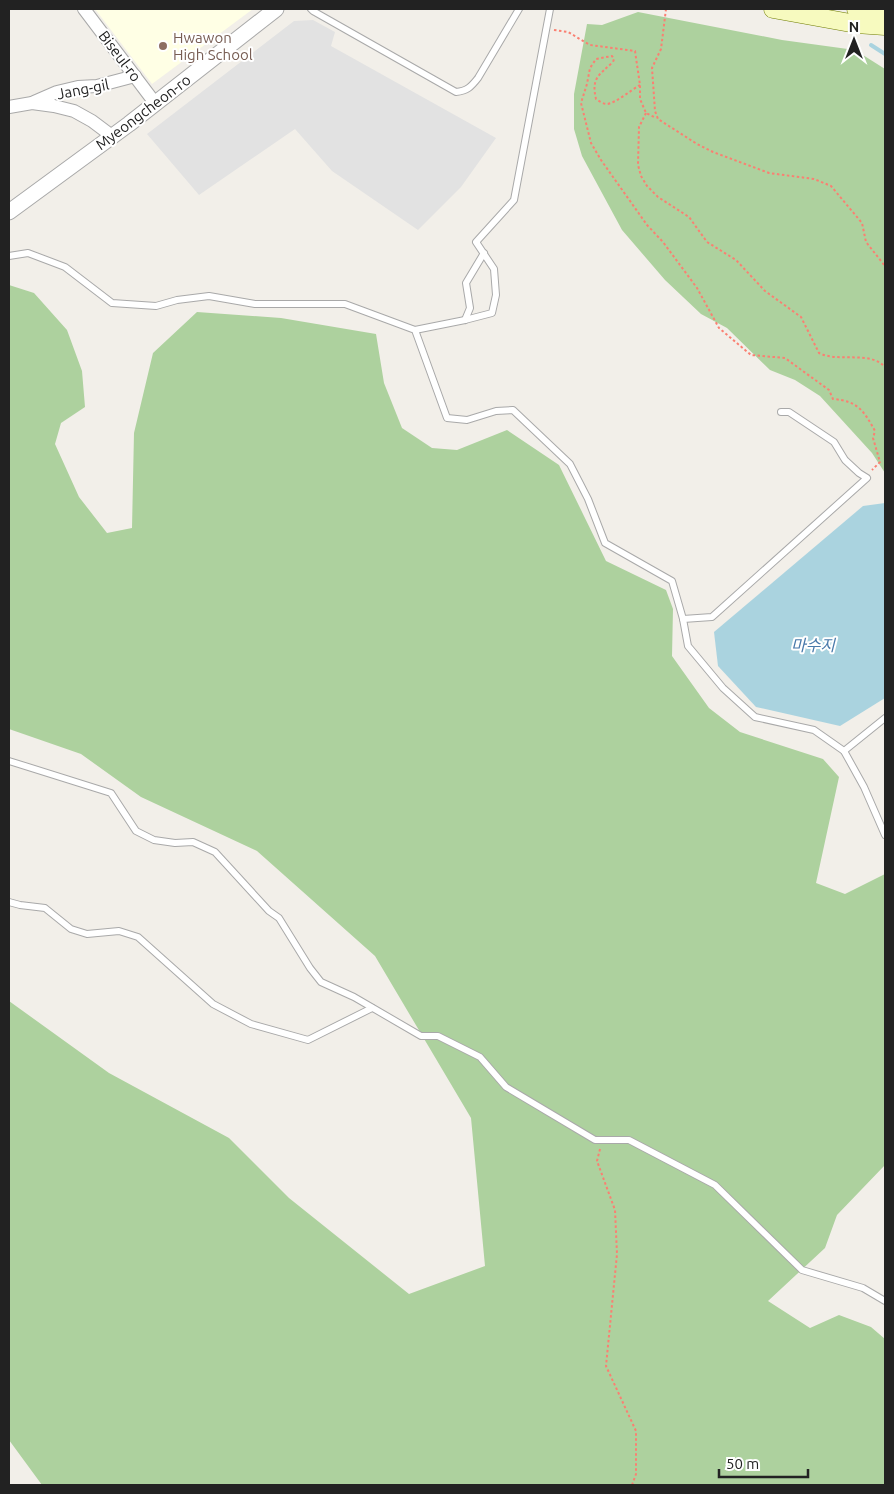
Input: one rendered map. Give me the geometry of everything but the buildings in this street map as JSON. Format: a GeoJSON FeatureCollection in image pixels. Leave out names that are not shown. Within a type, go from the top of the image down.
{"type":"FeatureCollection","features":[{"type":"Feature","properties":{"kind":"main road"},"geometry":{"type":"LineString","coordinates":[[773,9],[856,24],[885,26]]}},
{"type":"Feature","properties":{"kind":"main road"},"geometry":{"type":"LineString","coordinates":[[857,9],[885,12]]}},
{"type":"Feature","properties":{"kind":"street","name":"Biseul-ro"},"geometry":{"type":"LineString","coordinates":[[84,9],[155,103]]}},
{"type":"Feature","properties":{"kind":"street","name":"Myeongcheon-ro"},"geometry":{"type":"LineString","coordinates":[[9,212],[112,136],[276,9]]}},
{"type":"Feature","properties":{"kind":"street","name":"Jang-gil"},"geometry":{"type":"LineString","coordinates":[[9,107],[32,103],[71,88],[97,86],[135,76]]}},
{"type":"Feature","properties":{"kind":"street","name":"Jang-gil"},"geometry":{"type":"LineString","coordinates":[[32,103],[74,111],[92,121],[112,136]]}},
{"type":"Feature","properties":{"kind":"lane"},"geometry":{"type":"LineString","coordinates":[[311,9],[456,92],[466,91],[472,86],[519,9]]}},
{"type":"Feature","properties":{"kind":"lane"},"geometry":{"type":"LineString","coordinates":[[9,256],[28,253],[65,267],[112,303],[156,306],[177,300],[209,296],[255,304],[345,304],[415,330],[492,313],[496,295],[494,268],[476,242],[514,200],[550,9]]}},
{"type":"Feature","properties":{"kind":"lane"},"geometry":{"type":"LineString","coordinates":[[465,320],[470,308],[466,282],[484,253]]}},
{"type":"Feature","properties":{"kind":"lane"},"geometry":{"type":"LineString","coordinates":[[415,330],[447,418],[468,420],[496,411],[513,410],[570,464],[588,499],[605,543],[672,581],[683,619],[688,646],[723,688],[755,717],[814,730],[844,751],[864,787],[885,835]]}},
{"type":"Feature","properties":{"kind":"lane"},"geometry":{"type":"LineString","coordinates":[[683,619],[712,617],[867,478],[845,460],[834,442],[789,412],[781,412]]}},
{"type":"Feature","properties":{"kind":"lane"},"geometry":{"type":"LineString","coordinates":[[844,751],[885,718]]}},
{"type":"Feature","properties":{"kind":"lane"},"geometry":{"type":"LineString","coordinates":[[9,761],[111,793],[136,830],[154,840],[192,842],[215,852],[269,911],[279,918],[310,968],[321,982],[421,1036],[438,1036],[480,1057],[506,1087],[595,1140],[629,1140],[715,1185],[802,1270],[863,1288],[885,1301]]}},
{"type":"Feature","properties":{"kind":"lane"},"geometry":{"type":"LineString","coordinates":[[9,902],[45,908],[71,929],[79,932],[87,934],[119,932],[138,937],[213,1004],[251,1024],[308,1040],[372,1008]]}},
{"type":"Feature","properties":{"kind":"path"},"geometry":{"type":"LineString","coordinates":[[658,118],[655,111],[652,68],[661,49],[666,9]]}},
{"type":"Feature","properties":{"kind":"path"},"geometry":{"type":"LineString","coordinates":[[547,24],[551,29],[568,32],[590,45],[635,50],[640,99],[646,113],[658,118],[697,144],[713,152],[769,172],[814,179],[831,186],[862,223],[866,242],[885,266]]}},
{"type":"Feature","properties":{"kind":"path"},"geometry":{"type":"LineString","coordinates":[[640,85],[607,104],[601,102],[596,99],[593,87],[598,77],[614,59],[612,56],[596,59],[590,68],[587,84],[580,103],[591,143],[647,225],[663,242],[697,288],[720,328],[751,355],[785,358],[829,390],[834,399],[846,400],[861,408],[875,431],[873,438],[880,462],[867,475]]}},
{"type":"Feature","properties":{"kind":"path"},"geometry":{"type":"LineString","coordinates":[[646,113],[639,127],[638,165],[641,176],[653,192],[685,214],[695,224],[707,242],[736,260],[765,291],[801,317],[819,353],[837,358],[866,358],[881,363],[885,367]]}},
{"type":"Feature","properties":{"kind":"path"},"geometry":{"type":"LineString","coordinates":[[885,434],[885,440]]}},
{"type":"Feature","properties":{"kind":"path"},"geometry":{"type":"LineString","coordinates":[[603,1140],[597,1161],[615,1210],[618,1254],[606,1366],[636,1431],[636,1474],[632,1485]]}},
{"type":"Feature","properties":{"kind":"shaded area","name":"Hwawon High School"},"geometry":{"type":"Polygon","coordinates":[[[95,9],[253,9],[152,84],[95,9]]]}},
{"type":"Feature","properties":{"kind":"shaded area"},"geometry":{"type":"Polygon","coordinates":[[[313,20],[335,32],[331,46],[496,138],[461,187],[418,230],[332,171],[295,129],[199,195],[147,134],[294,21],[313,20]]]}},
{"type":"Feature","properties":{"kind":"green space"},"geometry":{"type":"Polygon","coordinates":[[[638,12],[782,40],[855,50],[885,69],[885,473],[872,453],[820,396],[795,380],[770,370],[727,328],[701,314],[665,280],[622,230],[582,156],[574,129],[574,94],[587,24],[602,25],[638,12]]]}},
{"type":"Feature","properties":{"kind":"green space"},"geometry":{"type":"Polygon","coordinates":[[[9,285],[34,293],[67,330],[82,371],[85,407],[61,423],[55,444],[79,497],[107,533],[132,528],[134,433],[153,353],[197,312],[281,318],[376,334],[384,383],[402,428],[432,448],[457,450],[507,430],[559,465],[606,561],[666,590],[673,609],[672,656],[709,708],[740,732],[823,759],[839,777],[816,883],[845,894],[885,874],[885,1165],[837,1215],[825,1248],[768,1301],[810,1328],[839,1315],[871,1327],[885,1339],[885,1485],[42,1485],[9,1440],[9,1001],[109,1073],[229,1138],[289,1198],[409,1294],[485,1266],[471,1118],[375,956],[257,851],[141,797],[81,754],[9,729],[9,285]]]}},
{"type":"Feature","properties":{"kind":"water","name":"마수지"},"geometry":{"type":"Polygon","coordinates":[[[885,503],[885,698],[840,726],[756,707],[718,666],[714,632],[863,506],[885,503]]]}},
{"type":"Feature","properties":{"kind":"waterway"},"geometry":{"type":"LineString","coordinates":[[871,45],[885,54]]}},
{"type":"Feature","properties":{"kind":"place","name":"Hwawon High School"},"geometry":{"type":"Point","coordinates":[163,46]}}]}
